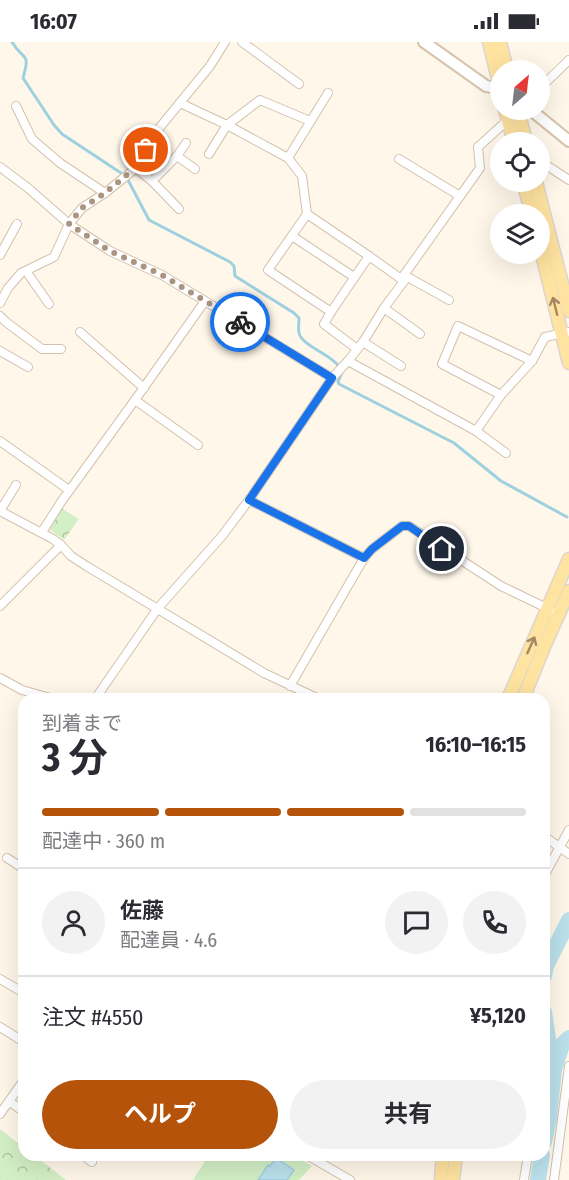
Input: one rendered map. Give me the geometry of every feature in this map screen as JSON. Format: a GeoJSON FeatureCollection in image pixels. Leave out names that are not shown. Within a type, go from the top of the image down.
{"type":"FeatureCollection","features":[{"type":"Feature","properties":{"kind":"main road"},"geometry":{"type":"LineString","coordinates":[[489,42],[494,60]]}},
{"type":"Feature","properties":{"kind":"main road"},"geometry":{"type":"LineString","coordinates":[[500,42],[504,60]]}},
{"type":"Feature","properties":{"kind":"main road"},"geometry":{"type":"LineString","coordinates":[[539,192],[567,295],[569,311]]}},
{"type":"Feature","properties":{"kind":"main road"},"geometry":{"type":"LineString","coordinates":[[545,264],[565,333],[569,363]]}},
{"type":"Feature","properties":{"kind":"main road"},"geometry":{"type":"LineString","coordinates":[[511,693],[569,559]]}},
{"type":"Feature","properties":{"kind":"main road"},"geometry":{"type":"LineString","coordinates":[[525,693],[569,591]]}},
{"type":"Feature","properties":{"kind":"main road"},"geometry":{"type":"LineString","coordinates":[[441,1180],[443,1161]]}},
{"type":"Feature","properties":{"kind":"main road"},"geometry":{"type":"LineString","coordinates":[[453,1180],[455,1161]]}},
{"type":"Feature","properties":{"kind":"street"},"geometry":{"type":"LineString","coordinates":[[0,303],[8,288],[21,273],[54,257],[69,224],[82,208],[129,173],[156,132],[210,66],[225,42]]}},
{"type":"Feature","properties":{"kind":"street"},"geometry":{"type":"LineString","coordinates":[[242,42],[299,84]]}},
{"type":"Feature","properties":{"kind":"street"},"geometry":{"type":"LineString","coordinates":[[424,42],[490,87]]}},
{"type":"Feature","properties":{"kind":"street"},"geometry":{"type":"LineString","coordinates":[[550,78],[569,60]]}},
{"type":"Feature","properties":{"kind":"street"},"geometry":{"type":"LineString","coordinates":[[288,158],[328,93]]}},
{"type":"Feature","properties":{"kind":"street"},"geometry":{"type":"LineString","coordinates":[[209,154],[227,125],[260,100],[310,121]]}},
{"type":"Feature","properties":{"kind":"street"},"geometry":{"type":"LineString","coordinates":[[180,102],[288,158],[302,176],[307,214],[268,270],[331,312]]}},
{"type":"Feature","properties":{"kind":"street"},"geometry":{"type":"LineString","coordinates":[[16,106],[32,140],[60,164],[105,193]]}},
{"type":"Feature","properties":{"kind":"street"},"geometry":{"type":"LineString","coordinates":[[99,693],[158,608],[222,536],[332,378],[363,342],[480,168],[478,147],[502,120]]}},
{"type":"Feature","properties":{"kind":"street"},"geometry":{"type":"LineString","coordinates":[[543,120],[569,141]]}},
{"type":"Feature","properties":{"kind":"street"},"geometry":{"type":"LineString","coordinates":[[152,181],[177,156],[186,143]]}},
{"type":"Feature","properties":{"kind":"street"},"geometry":{"type":"LineString","coordinates":[[177,156],[195,169]]}},
{"type":"Feature","properties":{"kind":"street"},"geometry":{"type":"LineString","coordinates":[[399,159],[460,196]]}},
{"type":"Feature","properties":{"kind":"street"},"geometry":{"type":"LineString","coordinates":[[0,167],[69,224],[110,251],[162,275],[332,378]]}},
{"type":"Feature","properties":{"kind":"street"},"geometry":{"type":"LineString","coordinates":[[550,168],[569,180]]}},
{"type":"Feature","properties":{"kind":"street"},"geometry":{"type":"LineString","coordinates":[[129,173],[152,181],[179,209]]}},
{"type":"Feature","properties":{"kind":"street"},"geometry":{"type":"LineString","coordinates":[[307,214],[404,278],[449,300]]}},
{"type":"Feature","properties":{"kind":"street"},"geometry":{"type":"LineString","coordinates":[[0,255],[17,224]]}},
{"type":"Feature","properties":{"kind":"street"},"geometry":{"type":"LineString","coordinates":[[292,236],[354,278]]}},
{"type":"Feature","properties":{"kind":"street"},"geometry":{"type":"LineString","coordinates":[[357,349],[324,324],[369,256]]}},
{"type":"Feature","properties":{"kind":"street"},"geometry":{"type":"LineString","coordinates":[[26,271],[49,304]]}},
{"type":"Feature","properties":{"kind":"street"},"geometry":{"type":"LineString","coordinates":[[0,283],[8,288]]}},
{"type":"Feature","properties":{"kind":"street"},"geometry":{"type":"LineString","coordinates":[[42,532],[69,490],[205,301]]}},
{"type":"Feature","properties":{"kind":"street"},"geometry":{"type":"LineString","coordinates":[[384,308],[420,334]]}},
{"type":"Feature","properties":{"kind":"street"},"geometry":{"type":"LineString","coordinates":[[0,315],[42,349],[61,349]]}},
{"type":"Feature","properties":{"kind":"street"},"geometry":{"type":"LineString","coordinates":[[501,395],[442,364],[458,326],[532,361]]}},
{"type":"Feature","properties":{"kind":"street"},"geometry":{"type":"LineString","coordinates":[[80,332],[144,388]]}},
{"type":"Feature","properties":{"kind":"street"},"geometry":{"type":"LineString","coordinates":[[476,431],[501,395],[532,361],[544,337],[565,333]]}},
{"type":"Feature","properties":{"kind":"street"},"geometry":{"type":"LineString","coordinates":[[363,342],[402,366]]}},
{"type":"Feature","properties":{"kind":"street"},"geometry":{"type":"LineString","coordinates":[[0,351],[28,367]]}},
{"type":"Feature","properties":{"kind":"street"},"geometry":{"type":"LineString","coordinates":[[344,366],[476,431],[506,453]]}},
{"type":"Feature","properties":{"kind":"street"},"geometry":{"type":"LineString","coordinates":[[135,400],[198,445]]}},
{"type":"Feature","properties":{"kind":"street"},"geometry":{"type":"LineString","coordinates":[[0,441],[69,490]]}},
{"type":"Feature","properties":{"kind":"street"},"geometry":{"type":"LineString","coordinates":[[16,485],[0,511],[42,532],[61,545],[70,556],[264,673],[306,693]]}},
{"type":"Feature","properties":{"kind":"street"},"geometry":{"type":"LineString","coordinates":[[249,500],[364,558]]}},
{"type":"Feature","properties":{"kind":"street"},"geometry":{"type":"LineString","coordinates":[[290,686],[364,558],[402,526],[409,526],[501,586],[559,615]]}},
{"type":"Feature","properties":{"kind":"street"},"geometry":{"type":"LineString","coordinates":[[0,606],[61,545]]}},
{"type":"Feature","properties":{"kind":"street"},"geometry":{"type":"LineString","coordinates":[[0,678],[33,693]]}},
{"type":"Feature","properties":{"kind":"street"},"geometry":{"type":"LineString","coordinates":[[550,865],[569,830]]}},
{"type":"Feature","properties":{"kind":"street"},"geometry":{"type":"LineString","coordinates":[[550,841],[569,854]]}},
{"type":"Feature","properties":{"kind":"street"},"geometry":{"type":"LineString","coordinates":[[7,858],[18,865]]}},
{"type":"Feature","properties":{"kind":"street"},"geometry":{"type":"LineString","coordinates":[[0,979],[18,990]]}},
{"type":"Feature","properties":{"kind":"street"},"geometry":{"type":"LineString","coordinates":[[0,1027],[18,1038]]}},
{"type":"Feature","properties":{"kind":"street"},"geometry":{"type":"LineString","coordinates":[[554,1180],[569,1066]]}},
{"type":"Feature","properties":{"kind":"street"},"geometry":{"type":"LineString","coordinates":[[0,1114],[18,1088]]}},
{"type":"Feature","properties":{"kind":"street"},"geometry":{"type":"LineString","coordinates":[[9,1101],[18,1108]]}},
{"type":"Feature","properties":{"kind":"street"},"geometry":{"type":"LineString","coordinates":[[317,1161],[350,1180]]}},
{"type":"Feature","properties":{"kind":"street"},"geometry":{"type":"LineString","coordinates":[[524,1180],[527,1161]]}},
{"type":"Feature","properties":{"kind":"green space"},"geometry":{"type":"Polygon","coordinates":[[[61,508],[79,519],[64,540],[48,528],[61,508]]]}},
{"type":"Feature","properties":{"kind":"green space"},"geometry":{"type":"Polygon","coordinates":[[[0,1129],[18,1143],[18,1161],[42,1161],[66,1180],[0,1180],[0,1129]]]}},
{"type":"Feature","properties":{"kind":"green space"},"geometry":{"type":"Polygon","coordinates":[[[205,1161],[304,1161],[312,1166],[299,1180],[193,1180],[205,1161]]]}},
{"type":"Feature","properties":{"kind":"water"},"geometry":{"type":"Polygon","coordinates":[[[274,1161],[280,1161],[294,1170],[287,1180],[258,1180],[268,1165],[270,1166],[274,1161]]]}},
{"type":"Feature","properties":{"kind":"waterway"},"geometry":{"type":"LineString","coordinates":[[12,42],[26,60],[23,78],[62,134],[121,173],[128,180],[149,220],[230,262],[234,266],[235,276],[294,313],[299,318],[299,331],[306,343],[333,360],[342,372],[339,384],[454,443],[501,481],[567,517]]}},
{"type":"Feature","properties":{"kind":"waterway"},"geometry":{"type":"LineString","coordinates":[[550,958],[569,920]]}},
{"type":"Feature","properties":{"kind":"waterway"},"geometry":{"type":"LineString","coordinates":[[554,1069],[562,1045],[569,1038]]}},
{"type":"Feature","properties":{"kind":"waterway"},"geometry":{"type":"LineString","coordinates":[[550,1051],[554,1069],[550,1108]]}},
{"type":"Feature","properties":{"kind":"waterway"},"geometry":{"type":"LineString","coordinates":[[538,1180],[541,1161]]}},
{"type":"Feature","properties":{"kind":"way so far"},"geometry":{"type":"LineString","coordinates":[[146,150],[135,168],[105,193],[82,208],[69,224],[110,251],[162,275],[240,322]]}},
{"type":"Feature","properties":{"kind":"route"},"geometry":{"type":"LineString","coordinates":[[240,322],[332,378],[249,500],[364,558],[402,526],[409,526],[442,549]]}}]}
